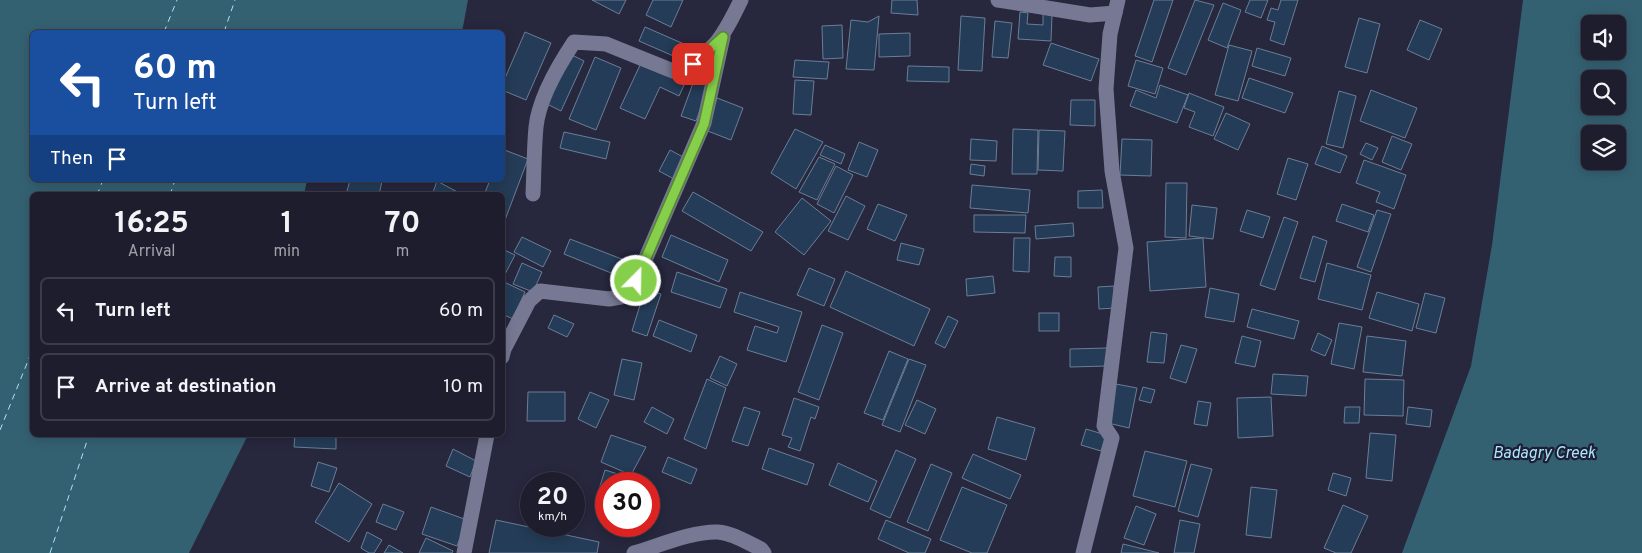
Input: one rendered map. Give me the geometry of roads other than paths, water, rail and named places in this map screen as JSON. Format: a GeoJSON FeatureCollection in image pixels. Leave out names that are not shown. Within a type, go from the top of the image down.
{"type":"FeatureCollection","features":[{"type":"Feature","properties":{"kind":"street"},"geometry":{"type":"LineString","coordinates":[[505,347],[529,301],[540,291],[609,299],[626,296],[636,281],[704,124],[723,37],[741,0]]}},
{"type":"Feature","properties":{"kind":"street"},"geometry":{"type":"LineString","coordinates":[[998,0],[1090,15],[1117,7]]}},
{"type":"Feature","properties":{"kind":"street"},"geometry":{"type":"LineString","coordinates":[[1084,553],[1112,438],[1104,426],[1126,248],[1112,171],[1106,89],[1110,34],[1117,7]]}},
{"type":"Feature","properties":{"kind":"street"},"geometry":{"type":"LineString","coordinates":[[533,194],[536,126],[541,108],[564,57],[574,42],[606,44],[673,71],[693,64],[723,37]]}},
{"type":"Feature","properties":{"kind":"street"},"geometry":{"type":"LineString","coordinates":[[464,553],[487,437]]}},
{"type":"Feature","properties":{"kind":"street"},"geometry":{"type":"LineString","coordinates":[[634,553],[703,533],[719,532],[732,535],[761,549],[764,553]]}},
{"type":"Feature","properties":{"kind":"water"},"geometry":{"type":"Polygon","coordinates":[[[0,0],[468,0],[462,30],[30,30],[30,182],[307,182],[305,192],[30,192],[30,437],[247,437],[189,553],[0,553],[0,0]]]}},
{"type":"Feature","properties":{"kind":"water","name":"Badagry Creek"},"geometry":{"type":"Polygon","coordinates":[[[1523,0],[1642,0],[1642,553],[1402,553],[1471,366],[1492,245],[1523,0]]]}}]}
